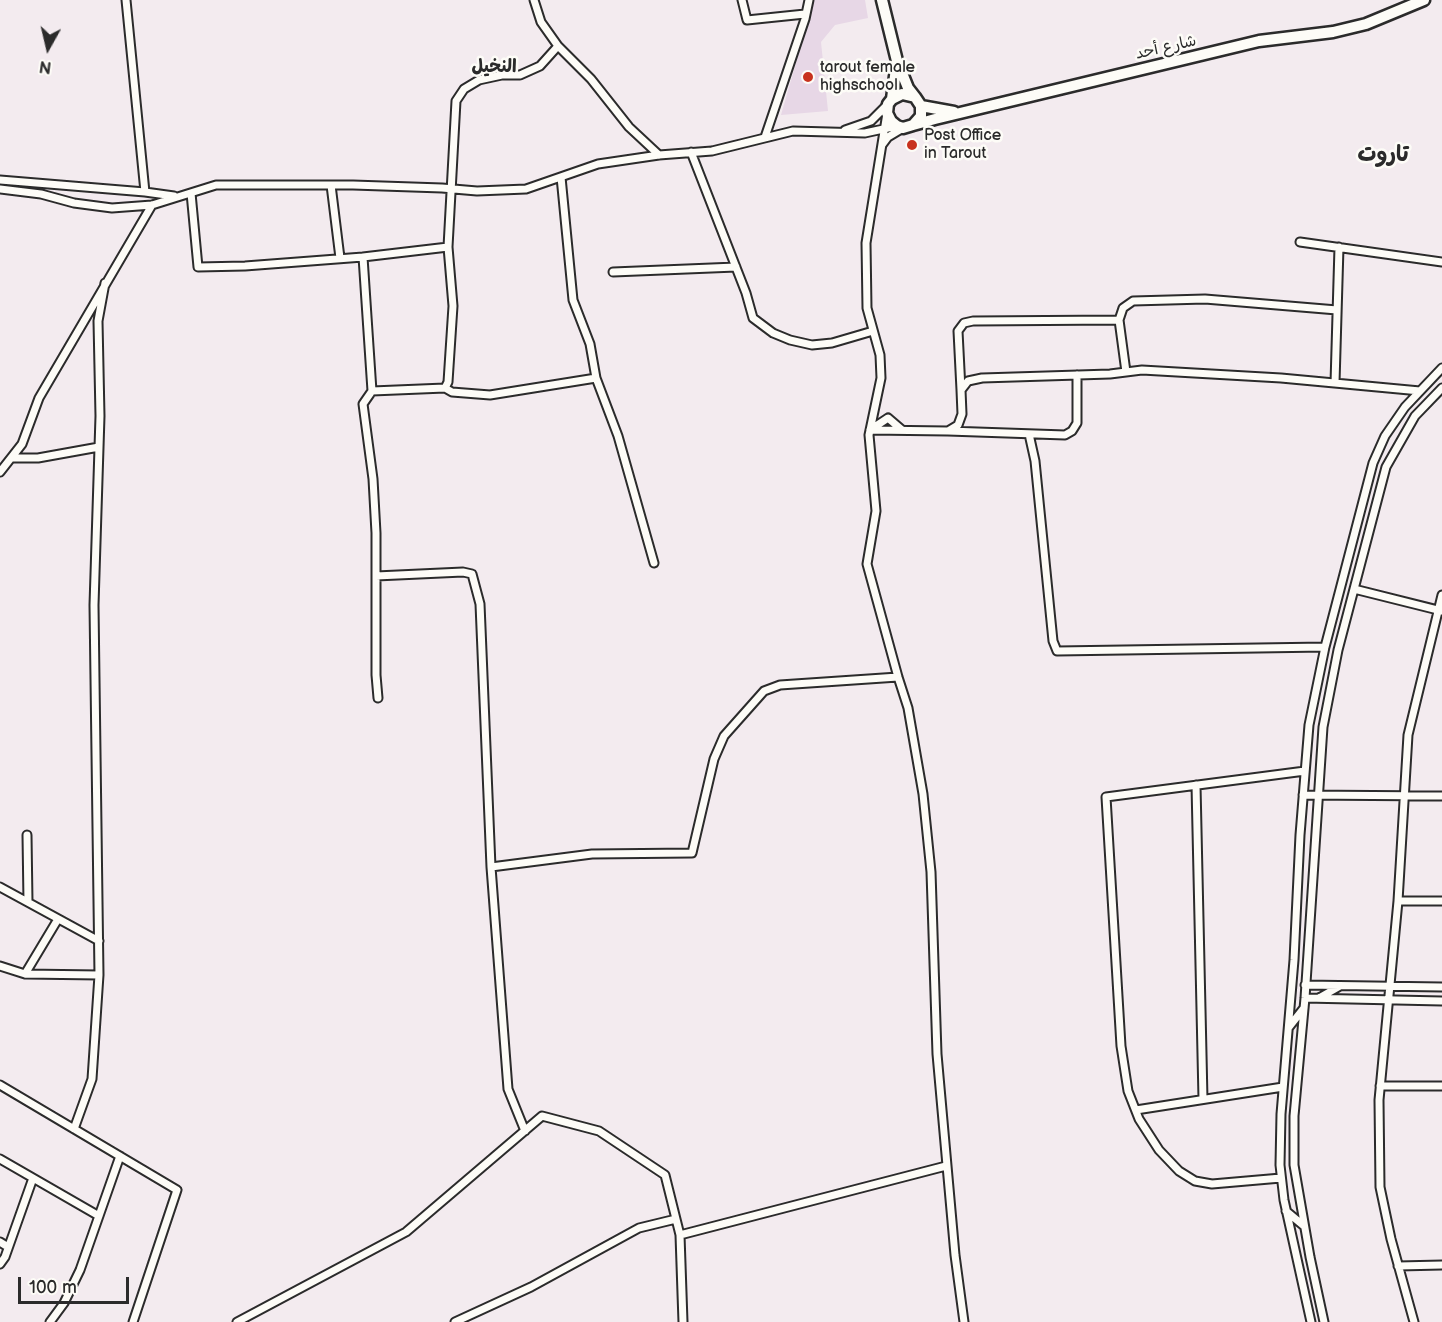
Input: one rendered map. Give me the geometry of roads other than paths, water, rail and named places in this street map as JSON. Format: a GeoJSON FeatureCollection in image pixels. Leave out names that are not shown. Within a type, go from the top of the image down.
{"type":"FeatureCollection","features":[{"type":"Feature","properties":{"kind":"main road"},"geometry":{"type":"LineString","coordinates":[[882,0],[897,61],[908,88],[918,102],[921,116],[904,126],[891,121],[889,105],[897,61]]}},
{"type":"Feature","properties":{"kind":"main road","name":"شارع أحد"},"geometry":{"type":"LineString","coordinates":[[904,126],[1259,41],[1333,32],[1366,24],[1424,0]]}},
{"type":"Feature","properties":{"kind":"main road"},"geometry":{"type":"LineString","coordinates":[[889,105],[902,94],[918,102],[963,113]]}},
{"type":"Feature","properties":{"kind":"street"},"geometry":{"type":"LineString","coordinates":[[126,0],[145,192]]}},
{"type":"Feature","properties":{"kind":"street"},"geometry":{"type":"LineString","coordinates":[[534,0],[541,22],[558,46],[591,79],[629,127],[659,155]]}},
{"type":"Feature","properties":{"kind":"street"},"geometry":{"type":"LineString","coordinates":[[742,0],[747,20],[806,14]]}},
{"type":"Feature","properties":{"kind":"street"},"geometry":{"type":"LineString","coordinates":[[765,137],[806,14],[808,0]]}},
{"type":"Feature","properties":{"kind":"street"},"geometry":{"type":"LineString","coordinates":[[445,388],[448,382],[453,306],[448,247],[456,101],[464,89],[479,80],[502,75],[520,75],[540,66],[558,46]]}},
{"type":"Feature","properties":{"kind":"street"},"geometry":{"type":"LineString","coordinates":[[841,132],[871,121],[889,105]]}},
{"type":"Feature","properties":{"kind":"street"},"geometry":{"type":"LineString","coordinates":[[889,105],[883,130],[866,243],[867,308],[879,355],[881,378],[870,430],[876,511],[867,564],[897,677],[908,708],[922,794],[931,872],[937,1054],[954,1255],[964,1322]]}},
{"type":"Feature","properties":{"kind":"street"},"geometry":{"type":"LineString","coordinates":[[0,189],[41,194],[74,203],[112,208],[152,205],[216,184],[331,185],[477,191],[526,189],[598,164],[659,155],[712,151],[794,131],[865,133],[904,126]]}},
{"type":"Feature","properties":{"kind":"street"},"geometry":{"type":"LineString","coordinates":[[881,147],[888,137],[904,126]]}},
{"type":"Feature","properties":{"kind":"street"},"geometry":{"type":"LineString","coordinates":[[865,133],[881,147]]}},
{"type":"Feature","properties":{"kind":"street"},"geometry":{"type":"LineString","coordinates":[[691,152],[736,267],[753,318],[772,333],[813,345],[832,343],[873,331]]}},
{"type":"Feature","properties":{"kind":"street"},"geometry":{"type":"LineString","coordinates":[[561,177],[573,300],[590,344],[596,378],[618,435],[654,563]]}},
{"type":"Feature","properties":{"kind":"street"},"geometry":{"type":"LineString","coordinates":[[0,180],[145,192],[178,197]]}},
{"type":"Feature","properties":{"kind":"street"},"geometry":{"type":"LineString","coordinates":[[331,185],[340,258]]}},
{"type":"Feature","properties":{"kind":"street"},"geometry":{"type":"LineString","coordinates":[[191,193],[198,267],[245,266],[363,257],[448,247]]}},
{"type":"Feature","properties":{"kind":"street"},"geometry":{"type":"LineString","coordinates":[[0,472],[22,444],[39,398],[152,205]]}},
{"type":"Feature","properties":{"kind":"street"},"geometry":{"type":"LineString","coordinates":[[1300,242],[1442,262]]}},
{"type":"Feature","properties":{"kind":"street"},"geometry":{"type":"LineString","coordinates":[[1335,383],[1339,247]]}},
{"type":"Feature","properties":{"kind":"street"},"geometry":{"type":"LineString","coordinates":[[363,257],[372,391],[363,404],[376,534],[378,698]]}},
{"type":"Feature","properties":{"kind":"street"},"geometry":{"type":"LineString","coordinates":[[613,272],[736,267]]}},
{"type":"Feature","properties":{"kind":"street"},"geometry":{"type":"LineString","coordinates":[[74,1129],[92,1079],[99,975],[94,605],[99,447],[98,321],[105,283]]}},
{"type":"Feature","properties":{"kind":"street"},"geometry":{"type":"LineString","coordinates":[[1126,372],[1121,321],[1123,308],[1133,301],[1205,299],[1337,310]]}},
{"type":"Feature","properties":{"kind":"street"},"geometry":{"type":"LineString","coordinates":[[948,431],[958,425],[962,414],[958,331],[964,323],[973,321],[1121,321]]}},
{"type":"Feature","properties":{"kind":"street"},"geometry":{"type":"LineString","coordinates":[[1311,1322],[1286,1211],[1280,1165],[1283,1087],[1309,725],[1325,647],[1373,463],[1385,435],[1405,407],[1442,368]]}},
{"type":"Feature","properties":{"kind":"street"},"geometry":{"type":"LineString","coordinates":[[961,390],[968,381],[982,378],[1142,370],[1420,391]]}},
{"type":"Feature","properties":{"kind":"street"},"geometry":{"type":"LineString","coordinates":[[870,430],[1065,435],[1072,431],[1077,423],[1077,375]]}},
{"type":"Feature","properties":{"kind":"street"},"geometry":{"type":"LineString","coordinates":[[372,391],[445,388],[452,392],[490,395],[596,378]]}},
{"type":"Feature","properties":{"kind":"street"},"geometry":{"type":"LineString","coordinates":[[1324,1322],[1294,1165],[1297,1088],[1323,727],[1338,650],[1386,467],[1415,416],[1442,388]]}},
{"type":"Feature","properties":{"kind":"street"},"geometry":{"type":"LineString","coordinates":[[870,430],[888,418],[903,430]]}},
{"type":"Feature","properties":{"kind":"street"},"geometry":{"type":"LineString","coordinates":[[1029,434],[1035,462],[1053,641],[1058,651],[1325,647]]}},
{"type":"Feature","properties":{"kind":"street"},"geometry":{"type":"LineString","coordinates":[[11,458],[38,458],[99,447]]}},
{"type":"Feature","properties":{"kind":"street"},"geometry":{"type":"LineString","coordinates":[[376,576],[463,572],[472,574],[480,604],[491,867],[508,1089],[525,1131]]}},
{"type":"Feature","properties":{"kind":"street"},"geometry":{"type":"LineString","coordinates":[[1354,589],[1440,611]]}},
{"type":"Feature","properties":{"kind":"street"},"geometry":{"type":"LineString","coordinates":[[1414,1322],[1398,1266],[1380,1187],[1378,1100],[1398,901],[1408,735],[1440,611],[1442,595]]}},
{"type":"Feature","properties":{"kind":"street"},"geometry":{"type":"LineString","coordinates":[[491,867],[592,854],[692,853],[714,759],[724,736],[764,691],[780,685],[897,677]]}},
{"type":"Feature","properties":{"kind":"street"},"geometry":{"type":"LineString","coordinates":[[1281,1178],[1212,1184],[1196,1181],[1179,1171],[1159,1150],[1139,1119],[1128,1091],[1121,1046],[1106,797],[1305,771]]}},
{"type":"Feature","properties":{"kind":"street"},"geometry":{"type":"LineString","coordinates":[[1196,785],[1203,1099]]}},
{"type":"Feature","properties":{"kind":"street"},"geometry":{"type":"LineString","coordinates":[[1304,795],[1442,796]]}},
{"type":"Feature","properties":{"kind":"street"},"geometry":{"type":"LineString","coordinates":[[27,835],[28,902]]}},
{"type":"Feature","properties":{"kind":"street"},"geometry":{"type":"LineString","coordinates":[[0,887],[99,941]]}},
{"type":"Feature","properties":{"kind":"street"},"geometry":{"type":"LineString","coordinates":[[1398,901],[1442,901]]}},
{"type":"Feature","properties":{"kind":"street"},"geometry":{"type":"LineString","coordinates":[[25,974],[58,919]]}},
{"type":"Feature","properties":{"kind":"street"},"geometry":{"type":"LineString","coordinates":[[0,966],[25,974],[99,975]]}},
{"type":"Feature","properties":{"kind":"street"},"geometry":{"type":"LineString","coordinates":[[1305,985],[1442,987]]}},
{"type":"Feature","properties":{"kind":"street"},"geometry":{"type":"LineString","coordinates":[[1319,998],[1340,986]]}},
{"type":"Feature","properties":{"kind":"street"},"geometry":{"type":"LineString","coordinates":[[1305,998],[1442,1001]]}},
{"type":"Feature","properties":{"kind":"street"},"geometry":{"type":"LineString","coordinates":[[1289,1028],[1304,1008]]}},
{"type":"Feature","properties":{"kind":"street"},"geometry":{"type":"LineString","coordinates":[[0,1084],[177,1190],[134,1322]]}},
{"type":"Feature","properties":{"kind":"street"},"geometry":{"type":"LineString","coordinates":[[1380,1086],[1442,1086]]}},
{"type":"Feature","properties":{"kind":"street"},"geometry":{"type":"LineString","coordinates":[[1136,1110],[1283,1087]]}},
{"type":"Feature","properties":{"kind":"street"},"geometry":{"type":"LineString","coordinates":[[1283,1096],[1297,1088]]}},
{"type":"Feature","properties":{"kind":"street"},"geometry":{"type":"LineString","coordinates":[[237,1322],[406,1232],[542,1116],[599,1131],[665,1175],[680,1235],[683,1322]]}},
{"type":"Feature","properties":{"kind":"street"},"geometry":{"type":"LineString","coordinates":[[50,1322],[64,1303],[80,1270],[120,1156]]}},
{"type":"Feature","properties":{"kind":"street"},"geometry":{"type":"LineString","coordinates":[[0,1159],[99,1216]]}},
{"type":"Feature","properties":{"kind":"street"},"geometry":{"type":"LineString","coordinates":[[680,1235],[946,1166]]}},
{"type":"Feature","properties":{"kind":"street"},"geometry":{"type":"LineString","coordinates":[[0,1264],[33,1178]]}},
{"type":"Feature","properties":{"kind":"street"},"geometry":{"type":"LineString","coordinates":[[1286,1211],[1304,1226]]}},
{"type":"Feature","properties":{"kind":"street"},"geometry":{"type":"LineString","coordinates":[[455,1322],[531,1287],[639,1228],[676,1219]]}},
{"type":"Feature","properties":{"kind":"street"},"geometry":{"type":"LineString","coordinates":[[0,1242],[8,1247]]}},
{"type":"Feature","properties":{"kind":"street"},"geometry":{"type":"LineString","coordinates":[[1398,1266],[1442,1265]]}},
{"type":"Feature","properties":{"kind":"place","name":"tarout female highschool"},"geometry":{"type":"Point","coordinates":[808,77]}},
{"type":"Feature","properties":{"kind":"place","name":"Post Office in Tarout"},"geometry":{"type":"Point","coordinates":[912,145]}},
{"type":"Feature","properties":{"kind":"district","name":"النخيل"},"geometry":{"type":"Point","coordinates":[494,67]}},
{"type":"Feature","properties":{"kind":"district","name":"تاروت"},"geometry":{"type":"Point","coordinates":[1383,155]}}]}
